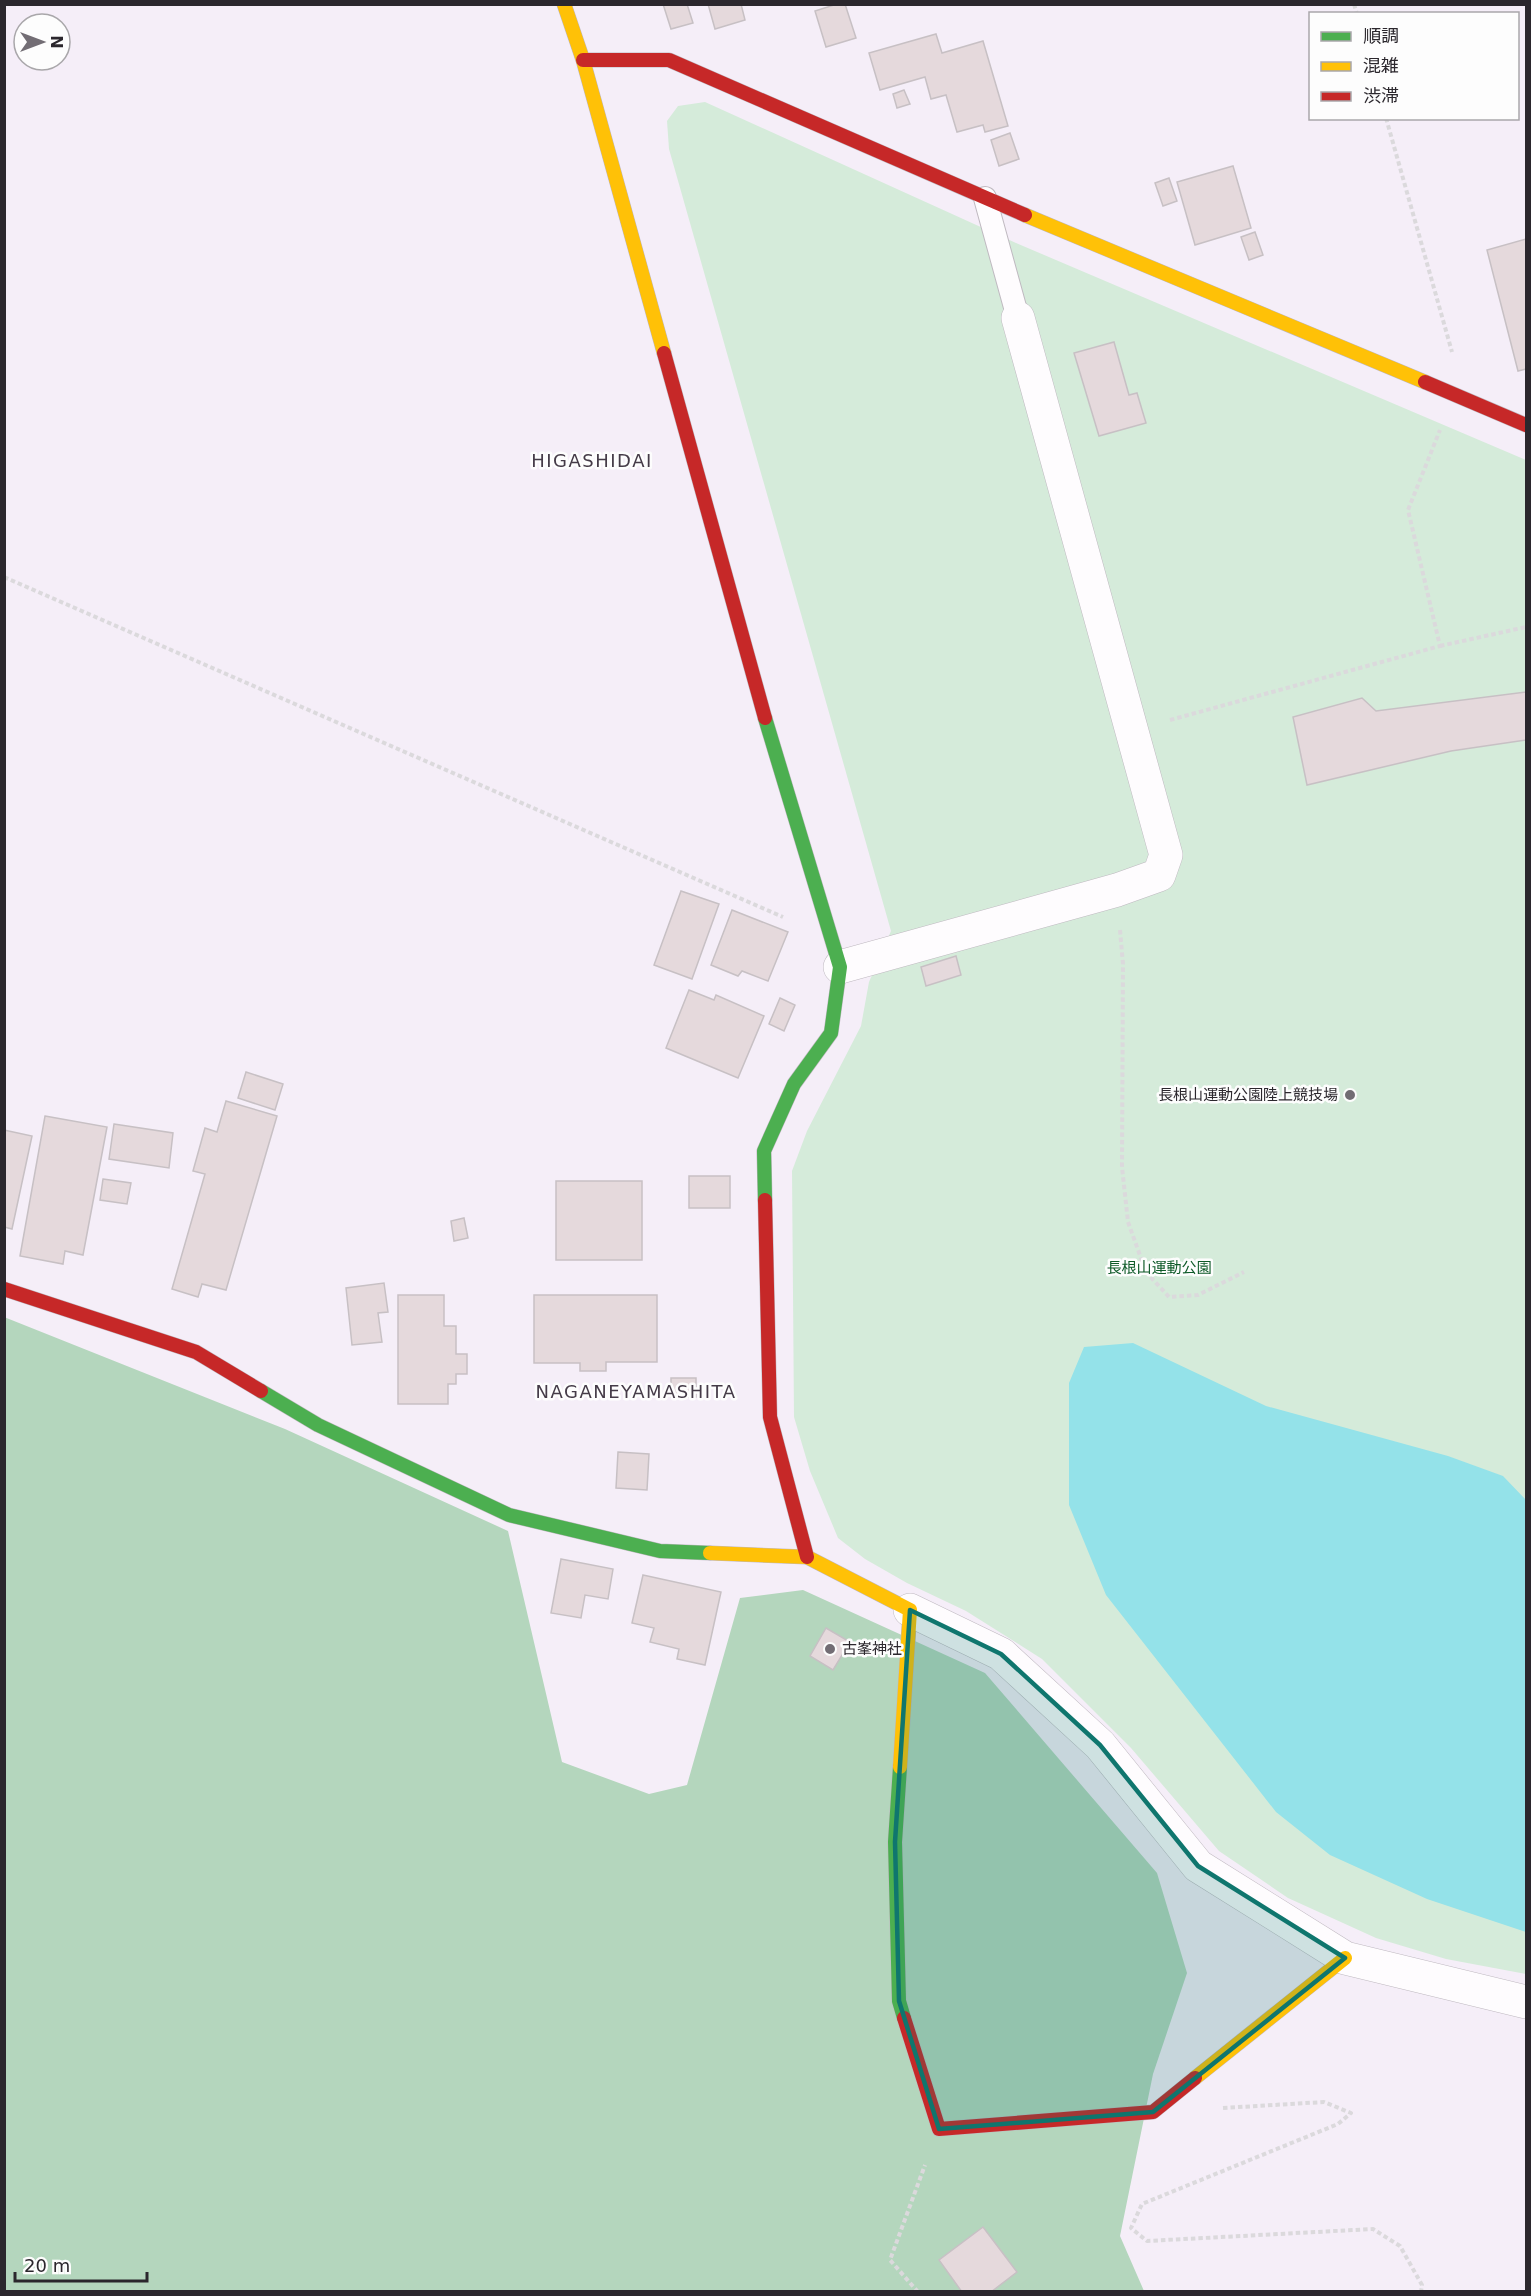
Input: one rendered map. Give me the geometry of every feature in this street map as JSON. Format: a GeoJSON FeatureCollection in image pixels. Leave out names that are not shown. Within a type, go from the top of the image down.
{"type":"FeatureCollection","features":[{"type":"Feature","properties":{"kind":"street"},"geometry":{"type":"LineString","coordinates":[[564,4],[583,60],[772,743],[835,953],[831,1033],[794,1084],[764,1151],[770,1417],[807,1557]]}},
{"type":"Feature","properties":{"kind":"street"},"geometry":{"type":"LineString","coordinates":[[583,60],[669,60],[985,198],[1527,425]]}},
{"type":"Feature","properties":{"kind":"street"},"geometry":{"type":"LineString","coordinates":[[835,953],[1117,890],[1159,875],[1166,855],[1018,318]]}},
{"type":"Feature","properties":{"kind":"street"},"geometry":{"type":"LineString","coordinates":[[4,1288],[196,1352],[318,1425],[509,1515],[660,1551],[807,1557],[1002,1654],[1100,1744],[1198,1866],[1345,1958],[1527,2002]]}},
{"type":"Feature","properties":{"kind":"street"},"geometry":{"type":"LineString","coordinates":[[910,1610],[895,1842],[899,2001],[939,2129],[1153,2112],[1345,1958]]}},
{"type":"Feature","properties":{"kind":"lane"},"geometry":{"type":"LineString","coordinates":[[985,198],[1018,318]]}},
{"type":"Feature","properties":{"kind":"path"},"geometry":{"type":"LineString","coordinates":[[1387,120],[1459,375],[1454,395],[1408,510],[1440,646]]}},
{"type":"Feature","properties":{"kind":"path"},"geometry":{"type":"LineString","coordinates":[[4,578],[835,953]]}},
{"type":"Feature","properties":{"kind":"path"},"geometry":{"type":"LineString","coordinates":[[1132,731],[1440,646],[1527,627]]}},
{"type":"Feature","properties":{"kind":"path"},"geometry":{"type":"LineString","coordinates":[[1117,890],[1123,964],[1122,1167],[1128,1222],[1146,1272],[1168,1296],[1198,1295],[1244,1272]]}},
{"type":"Feature","properties":{"kind":"path"},"geometry":{"type":"LineString","coordinates":[[1221,2108],[1324,2102],[1351,2113],[1338,2124],[1142,2204],[1131,2228],[1147,2241],[1373,2229],[1400,2246],[1422,2285],[1422,2292]]}},
{"type":"Feature","properties":{"kind":"path"},"geometry":{"type":"LineString","coordinates":[[918,2292],[890,2260],[939,2129]]}},
{"type":"Feature","properties":{"kind":"highlighted area"},"geometry":{"type":"Polygon","coordinates":[[[910,1610],[1001,1654],[1100,1745],[1198,1866],[1345,1958],[1153,2112],[939,2129],[899,2001],[895,1842],[910,1610]]]}},
{"type":"Feature","properties":{"kind":"green space","name":"長根山運動公園"},"geometry":{"type":"Polygon","coordinates":[[[705,102],[1016,243],[1526,460],[1526,1974],[1446,1959],[1376,1938],[1288,1898],[1219,1851],[1131,1748],[1042,1659],[966,1611],[907,1583],[865,1559],[838,1538],[810,1471],[794,1417],[792,1171],[807,1131],[861,1026],[869,982],[891,931],[669,149],[667,121],[678,106],[705,102]]]}},
{"type":"Feature","properties":{"kind":"green space"},"geometry":{"type":"Polygon","coordinates":[[[4,1317],[285,1429],[508,1531],[562,1762],[649,1794],[687,1785],[740,1598],[803,1590],[985,1673],[1157,1873],[1187,1973],[1153,2074],[1120,2236],[1144,2291],[5,2291],[4,1317]]]}},
{"type":"Feature","properties":{"kind":"water"},"geometry":{"type":"Polygon","coordinates":[[[1133,1343],[1266,1406],[1448,1456],[1503,1476],[1526,1500],[1526,1932],[1427,1899],[1330,1855],[1276,1812],[1106,1595],[1069,1505],[1069,1383],[1084,1347],[1133,1343]]]}},
{"type":"Feature","properties":{"kind":"building"},"geometry":{"type":"Polygon","coordinates":[[[663,4],[687,4],[693,23],[671,29],[663,4]]]}},
{"type":"Feature","properties":{"kind":"building"},"geometry":{"type":"Polygon","coordinates":[[[708,4],[741,4],[745,20],[715,29],[708,4]]]}},
{"type":"Feature","properties":{"kind":"building"},"geometry":{"type":"Polygon","coordinates":[[[837,4],[845,4],[856,38],[826,47],[815,11],[837,4]]]}},
{"type":"Feature","properties":{"kind":"building"},"geometry":{"type":"Polygon","coordinates":[[[936,34],[942,53],[983,41],[1008,126],[985,132],[983,125],[957,132],[946,95],[931,99],[925,77],[880,90],[869,53],[936,34]]]}},
{"type":"Feature","properties":{"kind":"building"},"geometry":{"type":"Polygon","coordinates":[[[904,90],[910,104],[897,108],[893,94],[904,90]]]}},
{"type":"Feature","properties":{"kind":"building"},"geometry":{"type":"Polygon","coordinates":[[[1010,133],[1019,159],[999,166],[991,140],[1010,133]]]}},
{"type":"Feature","properties":{"kind":"building"},"geometry":{"type":"Polygon","coordinates":[[[1233,166],[1251,228],[1195,245],[1177,182],[1233,166]]]}},
{"type":"Feature","properties":{"kind":"building"},"geometry":{"type":"Polygon","coordinates":[[[1169,178],[1177,201],[1163,206],[1155,183],[1169,178]]]}},
{"type":"Feature","properties":{"kind":"building"},"geometry":{"type":"Polygon","coordinates":[[[1255,232],[1263,255],[1249,260],[1241,237],[1255,232]]]}},
{"type":"Feature","properties":{"kind":"building"},"geometry":{"type":"Polygon","coordinates":[[[1526,239],[1526,369],[1518,371],[1487,250],[1526,239]]]}},
{"type":"Feature","properties":{"kind":"building"},"geometry":{"type":"Polygon","coordinates":[[[1114,342],[1129,395],[1137,393],[1146,423],[1099,436],[1074,353],[1114,342]]]}},
{"type":"Feature","properties":{"kind":"building"},"geometry":{"type":"Polygon","coordinates":[[[1526,692],[1526,740],[1451,751],[1307,785],[1293,717],[1362,698],[1376,711],[1526,692]]]}},
{"type":"Feature","properties":{"kind":"building"},"geometry":{"type":"Polygon","coordinates":[[[681,891],[719,904],[692,979],[654,965],[681,891]]]}},
{"type":"Feature","properties":{"kind":"building"},"geometry":{"type":"Polygon","coordinates":[[[732,910],[788,932],[768,981],[742,971],[738,976],[711,965],[732,910]]]}},
{"type":"Feature","properties":{"kind":"building"},"geometry":{"type":"Polygon","coordinates":[[[956,956],[961,975],[926,986],[921,967],[956,956]]]}},
{"type":"Feature","properties":{"kind":"building"},"geometry":{"type":"Polygon","coordinates":[[[689,990],[714,1000],[716,995],[764,1016],[738,1078],[666,1048],[689,990]]]}},
{"type":"Feature","properties":{"kind":"building"},"geometry":{"type":"Polygon","coordinates":[[[780,998],[795,1005],[784,1031],[769,1024],[780,998]]]}},
{"type":"Feature","properties":{"kind":"building"},"geometry":{"type":"Polygon","coordinates":[[[246,1072],[283,1084],[275,1110],[238,1098],[246,1072]]]}},
{"type":"Feature","properties":{"kind":"building"},"geometry":{"type":"Polygon","coordinates":[[[226,1101],[277,1116],[226,1290],[202,1284],[198,1297],[172,1289],[205,1174],[193,1171],[205,1128],[217,1132],[226,1101]]]}},
{"type":"Feature","properties":{"kind":"building"},"geometry":{"type":"Polygon","coordinates":[[[45,1116],[107,1127],[83,1255],[65,1251],[63,1264],[20,1256],[45,1116]]]}},
{"type":"Feature","properties":{"kind":"building"},"geometry":{"type":"Polygon","coordinates":[[[114,1124],[173,1133],[169,1168],[109,1159],[114,1124]]]}},
{"type":"Feature","properties":{"kind":"building"},"geometry":{"type":"Polygon","coordinates":[[[4,1130],[32,1136],[12,1229],[4,1227],[4,1130]]]}},
{"type":"Feature","properties":{"kind":"building"},"geometry":{"type":"Polygon","coordinates":[[[689,1176],[730,1176],[730,1208],[689,1208],[689,1176]]]}},
{"type":"Feature","properties":{"kind":"building"},"geometry":{"type":"Polygon","coordinates":[[[103,1179],[131,1183],[127,1204],[100,1200],[103,1179]]]}},
{"type":"Feature","properties":{"kind":"building"},"geometry":{"type":"Polygon","coordinates":[[[556,1181],[642,1181],[642,1260],[556,1260],[556,1181]]]}},
{"type":"Feature","properties":{"kind":"building"},"geometry":{"type":"Polygon","coordinates":[[[464,1218],[468,1238],[454,1241],[451,1221],[464,1218]]]}},
{"type":"Feature","properties":{"kind":"building"},"geometry":{"type":"Polygon","coordinates":[[[384,1283],[388,1312],[378,1313],[382,1342],[352,1345],[346,1288],[384,1283]]]}},
{"type":"Feature","properties":{"kind":"building"},"geometry":{"type":"Polygon","coordinates":[[[398,1295],[444,1295],[444,1326],[456,1326],[456,1354],[467,1354],[467,1374],[456,1374],[456,1384],[448,1384],[448,1404],[398,1404],[398,1295]]]}},
{"type":"Feature","properties":{"kind":"building"},"geometry":{"type":"Polygon","coordinates":[[[534,1295],[657,1295],[657,1362],[606,1362],[606,1371],[580,1371],[580,1363],[534,1363],[534,1295]]]}},
{"type":"Feature","properties":{"kind":"building"},"geometry":{"type":"Polygon","coordinates":[[[671,1378],[696,1378],[696,1397],[671,1397],[671,1378]]]}},
{"type":"Feature","properties":{"kind":"building"},"geometry":{"type":"Polygon","coordinates":[[[618,1452],[649,1454],[647,1490],[616,1488],[618,1452]]]}},
{"type":"Feature","properties":{"kind":"building"},"geometry":{"type":"Polygon","coordinates":[[[561,1559],[613,1569],[608,1599],[585,1595],[581,1618],[551,1613],[561,1559]]]}},
{"type":"Feature","properties":{"kind":"building"},"geometry":{"type":"Polygon","coordinates":[[[643,1575],[721,1592],[705,1665],[677,1659],[679,1649],[650,1642],[654,1628],[632,1623],[643,1575]]]}},
{"type":"Feature","properties":{"kind":"building","name":"古峯神社"},"geometry":{"type":"Polygon","coordinates":[[[826,1628],[850,1642],[833,1670],[810,1656],[826,1628]]]}},
{"type":"Feature","properties":{"kind":"building"},"geometry":{"type":"Polygon","coordinates":[[[983,2227],[1017,2272],[991,2292],[962,2292],[939,2260],[983,2227]]]}},
{"type":"Feature","properties":{"kind":"traffic: fast"},"geometry":{"type":"LineString","coordinates":[[765,718],[840,967],[831,1033],[794,1084],[764,1151],[765,1200]]}},
{"type":"Feature","properties":{"kind":"traffic: fast"},"geometry":{"type":"LineString","coordinates":[[261,1391],[318,1425],[509,1515],[660,1551],[710,1553]]}},
{"type":"Feature","properties":{"kind":"traffic: fast"},"geometry":{"type":"LineString","coordinates":[[900,1767],[895,1842],[899,2001],[904,2018]]}},
{"type":"Feature","properties":{"kind":"traffic: slow"},"geometry":{"type":"LineString","coordinates":[[564,4],[583,60],[664,353]]}},
{"type":"Feature","properties":{"kind":"traffic: slow"},"geometry":{"type":"LineString","coordinates":[[1025,215],[1425,382]]}},
{"type":"Feature","properties":{"kind":"traffic: slow"},"geometry":{"type":"LineString","coordinates":[[710,1553],[807,1557],[910,1610],[900,1767]]}},
{"type":"Feature","properties":{"kind":"traffic: slow"},"geometry":{"type":"LineString","coordinates":[[1195,2078],[1345,1958]]}},
{"type":"Feature","properties":{"kind":"traffic: jam"},"geometry":{"type":"LineString","coordinates":[[583,60],[669,60],[1025,215]]}},
{"type":"Feature","properties":{"kind":"traffic: jam"},"geometry":{"type":"LineString","coordinates":[[664,353],[765,718]]}},
{"type":"Feature","properties":{"kind":"traffic: jam"},"geometry":{"type":"LineString","coordinates":[[1425,382],[1526,425]]}},
{"type":"Feature","properties":{"kind":"traffic: jam"},"geometry":{"type":"LineString","coordinates":[[765,1200],[770,1417],[807,1557]]}},
{"type":"Feature","properties":{"kind":"traffic: jam"},"geometry":{"type":"LineString","coordinates":[[4,1289],[196,1352],[261,1391]]}},
{"type":"Feature","properties":{"kind":"traffic: jam"},"geometry":{"type":"LineString","coordinates":[[904,2018],[939,2129],[1153,2112],[1195,2078]]}},
{"type":"Feature","properties":{"kind":"place","name":"長根山運動公園陸上競技場"},"geometry":{"type":"Point","coordinates":[1350,1095]}},
{"type":"Feature","properties":{"kind":"place","name":"古峯神社"},"geometry":{"type":"Point","coordinates":[830,1649]}},
{"type":"Feature","properties":{"kind":"district","name":"HIGASHIDAI"},"geometry":{"type":"Point","coordinates":[592,461]}},
{"type":"Feature","properties":{"kind":"district","name":"NAGANEYAMASHITA"},"geometry":{"type":"Point","coordinates":[636,1392]}}]}
